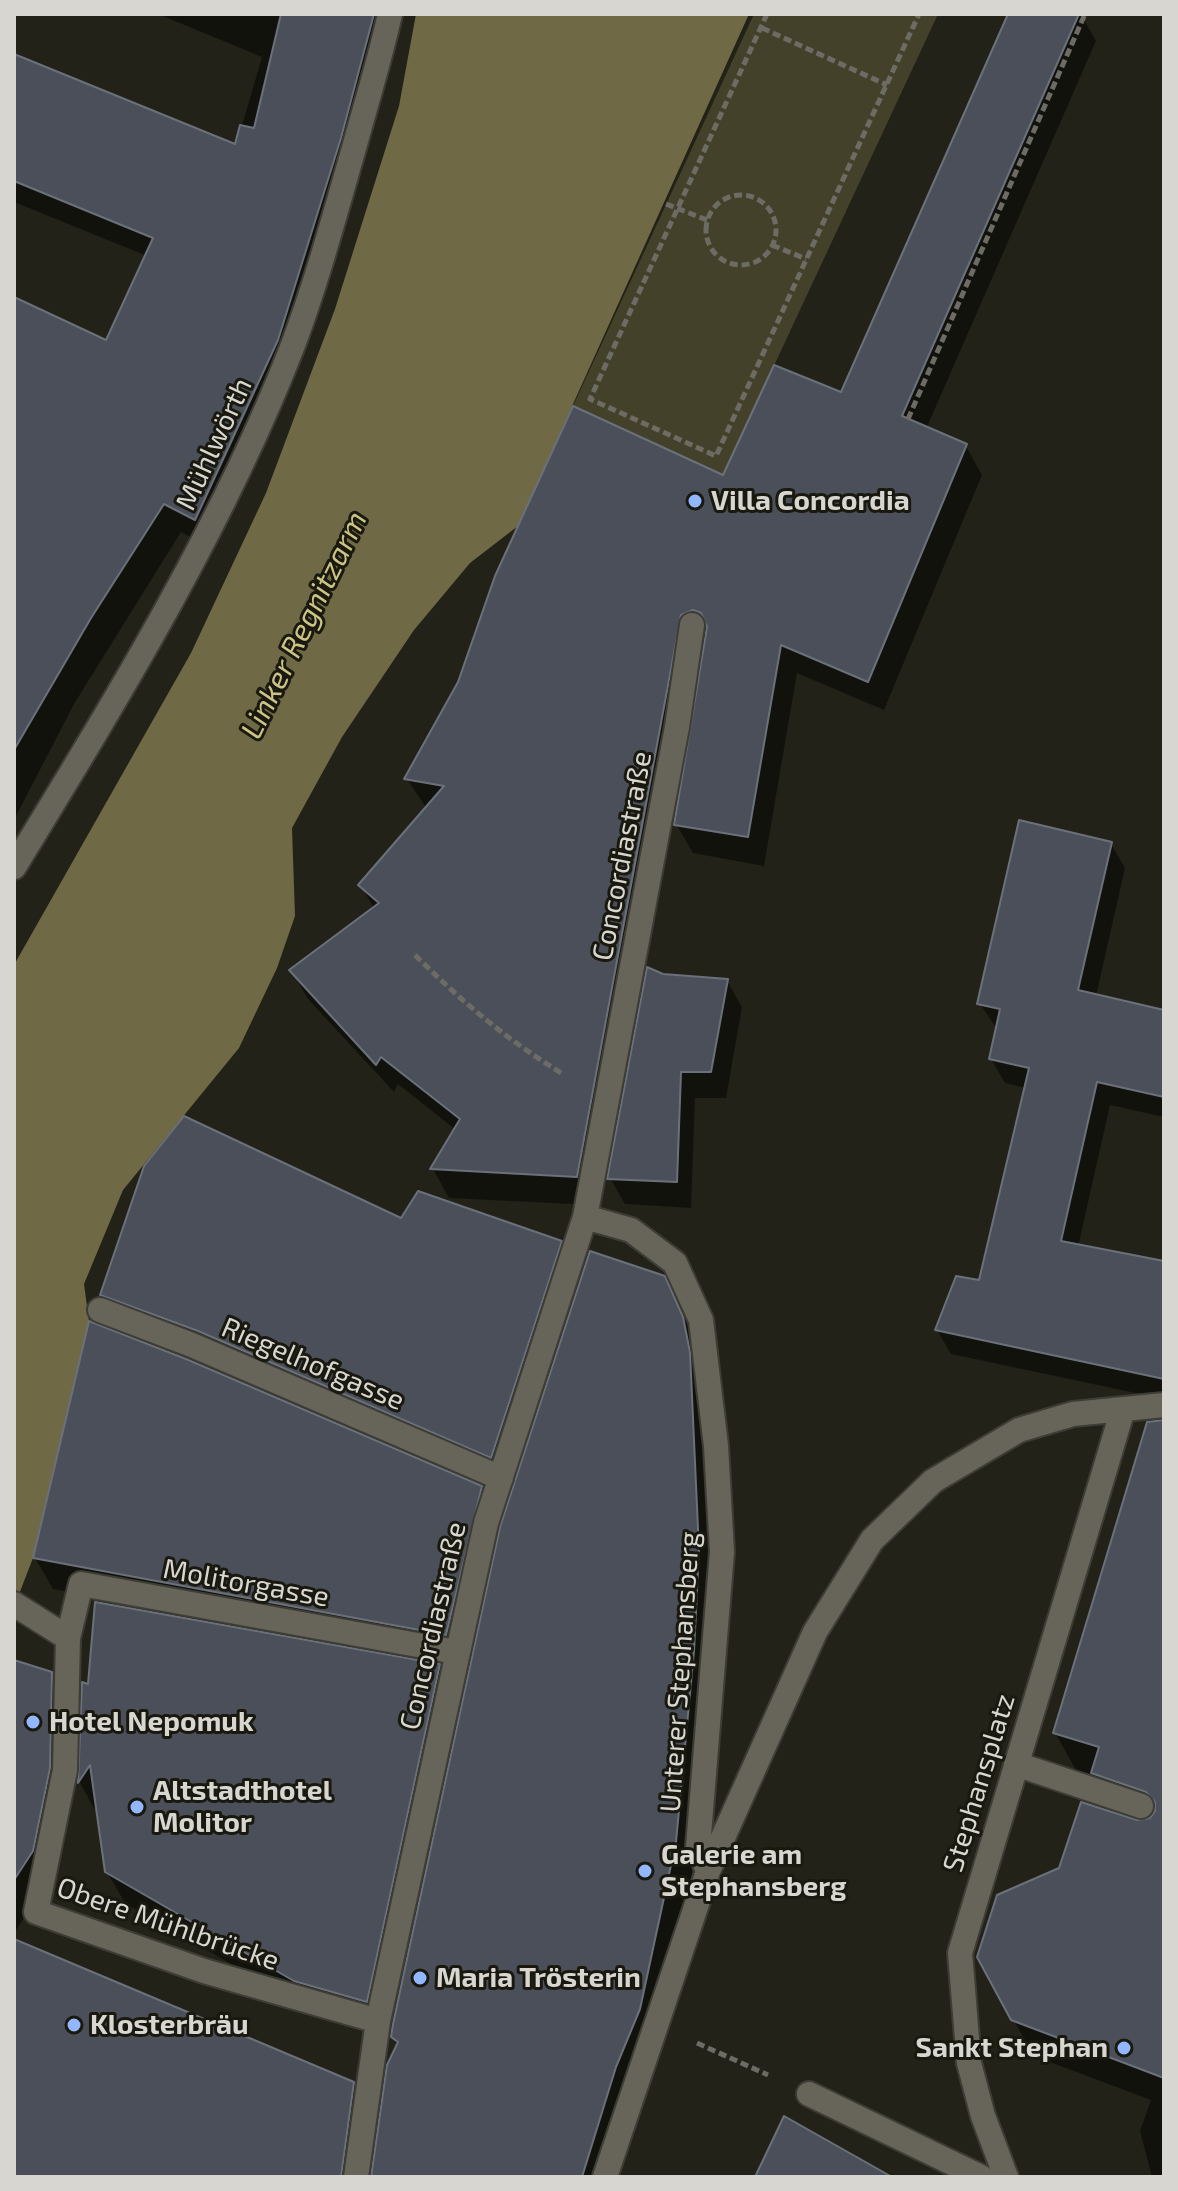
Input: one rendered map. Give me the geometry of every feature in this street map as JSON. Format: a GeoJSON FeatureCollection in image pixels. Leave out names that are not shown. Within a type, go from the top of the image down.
{"type":"FeatureCollection","features":[{"type":"Feature","properties":{"kind":"street","name":"Mühlwörth"},"geometry":{"type":"LineString","coordinates":[[14,867],[85,752],[181,578],[247,449],[292,345],[329,237],[390,14]]}},
{"type":"Feature","properties":{"kind":"street","name":"Concordiastraße"},"geometry":{"type":"LineString","coordinates":[[356,2177],[378,2021],[486,1523],[585,1217],[677,727],[692,625]]}},
{"type":"Feature","properties":{"kind":"street","name":"Unterer Stephansberg"},"geometry":{"type":"LineString","coordinates":[[585,1217],[631,1230],[675,1263],[701,1320],[716,1446],[722,1552],[698,1847],[708,1871]]}},
{"type":"Feature","properties":{"kind":"street","name":"Riegelhofgasse"},"geometry":{"type":"LineString","coordinates":[[100,1310],[192,1345],[501,1478]]}},
{"type":"Feature","properties":{"kind":"street"},"geometry":{"type":"LineString","coordinates":[[605,2177],[708,1871],[815,1632],[872,1540],[933,1481],[1019,1430],[1073,1414],[1164,1405]]}},
{"type":"Feature","properties":{"kind":"street","name":"Stephansplatz"},"geometry":{"type":"LineString","coordinates":[[1006,2177],[983,2116],[969,2063],[960,1953],[1123,1409]]}},
{"type":"Feature","properties":{"kind":"street","name":"Molitorgasse"},"geometry":{"type":"LineString","coordinates":[[68,1638],[81,1584],[456,1652]]}},
{"type":"Feature","properties":{"kind":"street"},"geometry":{"type":"LineString","coordinates":[[15,1604],[68,1638]]}},
{"type":"Feature","properties":{"kind":"street","name":"Obere Mühlbrücke"},"geometry":{"type":"LineString","coordinates":[[68,1638],[65,1770],[36,1912],[204,1971],[378,2021]]}},
{"type":"Feature","properties":{"kind":"street"},"geometry":{"type":"LineString","coordinates":[[1016,1764],[1141,1806]]}},
{"type":"Feature","properties":{"kind":"street"},"geometry":{"type":"LineString","coordinates":[[809,2094],[981,2177]]}},
{"type":"Feature","properties":{"kind":"path"},"geometry":{"type":"LineString","coordinates":[[767,14],[590,399],[716,456],[919,14]]}},
{"type":"Feature","properties":{"kind":"path"},"geometry":{"type":"LineString","coordinates":[[908,419],[1085,14]]}},
{"type":"Feature","properties":{"kind":"path"},"geometry":{"type":"LineString","coordinates":[[762,28],[887,85]]}},
{"type":"Feature","properties":{"kind":"path"},"geometry":{"type":"LineString","coordinates":[[731,195],[755,197],[772,212],[776,222],[772,245],[757,262],[735,265],[724,261],[708,244],[707,220],[720,200],[731,195]]}},
{"type":"Feature","properties":{"kind":"path"},"geometry":{"type":"LineString","coordinates":[[666,204],[707,220]]}},
{"type":"Feature","properties":{"kind":"path"},"geometry":{"type":"LineString","coordinates":[[772,245],[806,259]]}},
{"type":"Feature","properties":{"kind":"path"},"geometry":{"type":"LineString","coordinates":[[415,955],[458,998],[514,1044],[607,1097]]}},
{"type":"Feature","properties":{"kind":"path"},"geometry":{"type":"LineString","coordinates":[[719,2053],[740,2062]]}},
{"type":"Feature","properties":{"kind":"shaded area"},"geometry":{"type":"Polygon","coordinates":[[[754,14],[938,14],[723,475],[573,406],[754,14]]]}},
{"type":"Feature","properties":{"kind":"water","name":"Linker Regnitzarm"},"geometry":{"type":"Polygon","coordinates":[[[416,14],[749,14],[518,526],[470,563],[414,630],[342,737],[292,828],[295,916],[277,968],[239,1048],[123,1190],[84,1284],[89,1321],[33,1558],[14,1607],[14,965],[191,653],[266,493],[335,309],[399,106],[416,14]]]}},
{"type":"Feature","properties":{"kind":"building"},"geometry":{"type":"Polygon","coordinates":[[[281,14],[374,14],[341,138],[278,340],[195,520],[164,504],[91,618],[14,750],[14,297],[106,340],[153,238],[14,181],[14,54],[235,144],[240,125],[254,128],[281,14]]]}},
{"type":"Feature","properties":{"kind":"building"},"geometry":{"type":"Polygon","coordinates":[[[1008,14],[1079,14],[902,416],[967,444],[868,682],[781,645],[748,837],[674,825],[707,627],[701,613],[693,610],[681,615],[577,1177],[430,1169],[460,1119],[381,1057],[376,1065],[289,970],[379,903],[358,885],[444,786],[404,779],[458,682],[495,576],[573,406],[723,475],[774,365],[841,392],[1008,14]]]}},
{"type":"Feature","properties":{"kind":"building"},"geometry":{"type":"Polygon","coordinates":[[[1019,820],[1112,842],[1078,990],[1164,1010],[1164,1097],[1097,1082],[1061,1241],[1164,1261],[1164,1379],[935,1330],[956,1276],[979,1280],[1029,1068],[989,1059],[1000,1009],[977,1004],[1019,820]]]}},
{"type":"Feature","properties":{"kind":"building"},"geometry":{"type":"Polygon","coordinates":[[[647,967],[663,974],[728,979],[711,1072],[681,1072],[677,1182],[607,1179],[647,967]]]}},
{"type":"Feature","properties":{"kind":"building"},"geometry":{"type":"Polygon","coordinates":[[[184,1116],[401,1218],[418,1191],[562,1241],[491,1458],[198,1331],[100,1295],[144,1166],[184,1116]]]}},
{"type":"Feature","properties":{"kind":"building"},"geometry":{"type":"Polygon","coordinates":[[[590,1251],[665,1276],[683,1317],[690,1352],[699,1551],[694,1651],[676,1842],[640,2009],[616,2067],[582,2177],[371,2177],[387,2065],[398,2042],[391,2037],[393,2024],[500,1527],[590,1251]]]}},
{"type":"Feature","properties":{"kind":"building"},"geometry":{"type":"Polygon","coordinates":[[[89,1321],[186,1359],[482,1486],[446,1635],[33,1558],[89,1321]]]}},
{"type":"Feature","properties":{"kind":"building"},"geometry":{"type":"Polygon","coordinates":[[[1164,1420],[1164,2078],[1011,2020],[977,1957],[997,1895],[1059,1868],[1081,1802],[1137,1820],[1150,1818],[1155,1811],[1155,1802],[1146,1792],[1091,1773],[1099,1747],[1053,1733],[1147,1422],[1164,1420]]]}},
{"type":"Feature","properties":{"kind":"building"},"geometry":{"type":"Polygon","coordinates":[[[95,1602],[440,1664],[367,2002],[294,1981],[105,1872],[90,1765],[78,1783],[82,1682],[88,1684],[95,1602]]]}},
{"type":"Feature","properties":{"kind":"building","name":"Hotel Nepomuk"},"geometry":{"type":"Polygon","coordinates":[[[14,1660],[52,1672],[50,1768],[33,1851],[14,1880],[14,1660]]]}},
{"type":"Feature","properties":{"kind":"building"},"geometry":{"type":"Polygon","coordinates":[[[14,1939],[354,2082],[341,2177],[14,2177],[14,1939]]]}},
{"type":"Feature","properties":{"kind":"building"},"geometry":{"type":"Polygon","coordinates":[[[784,2116],[892,2177],[755,2177],[784,2116]]]}},
{"type":"Feature","properties":{"kind":"place","name":"Villa Concordia"},"geometry":{"type":"Point","coordinates":[695,501]}},
{"type":"Feature","properties":{"kind":"place","name":"Hotel Nepomuk"},"geometry":{"type":"Point","coordinates":[33,1722]}},
{"type":"Feature","properties":{"kind":"place","name":"Altstadthotel Molitor"},"geometry":{"type":"Point","coordinates":[137,1807]}},
{"type":"Feature","properties":{"kind":"place","name":"Galerie am Stephansberg"},"geometry":{"type":"Point","coordinates":[645,1871]}},
{"type":"Feature","properties":{"kind":"place","name":"Maria Trösterin"},"geometry":{"type":"Point","coordinates":[420,1978]}},
{"type":"Feature","properties":{"kind":"place","name":"Klosterbräu"},"geometry":{"type":"Point","coordinates":[74,2025]}},
{"type":"Feature","properties":{"kind":"place","name":"Sankt Stephan"},"geometry":{"type":"Point","coordinates":[1124,2048]}}]}
